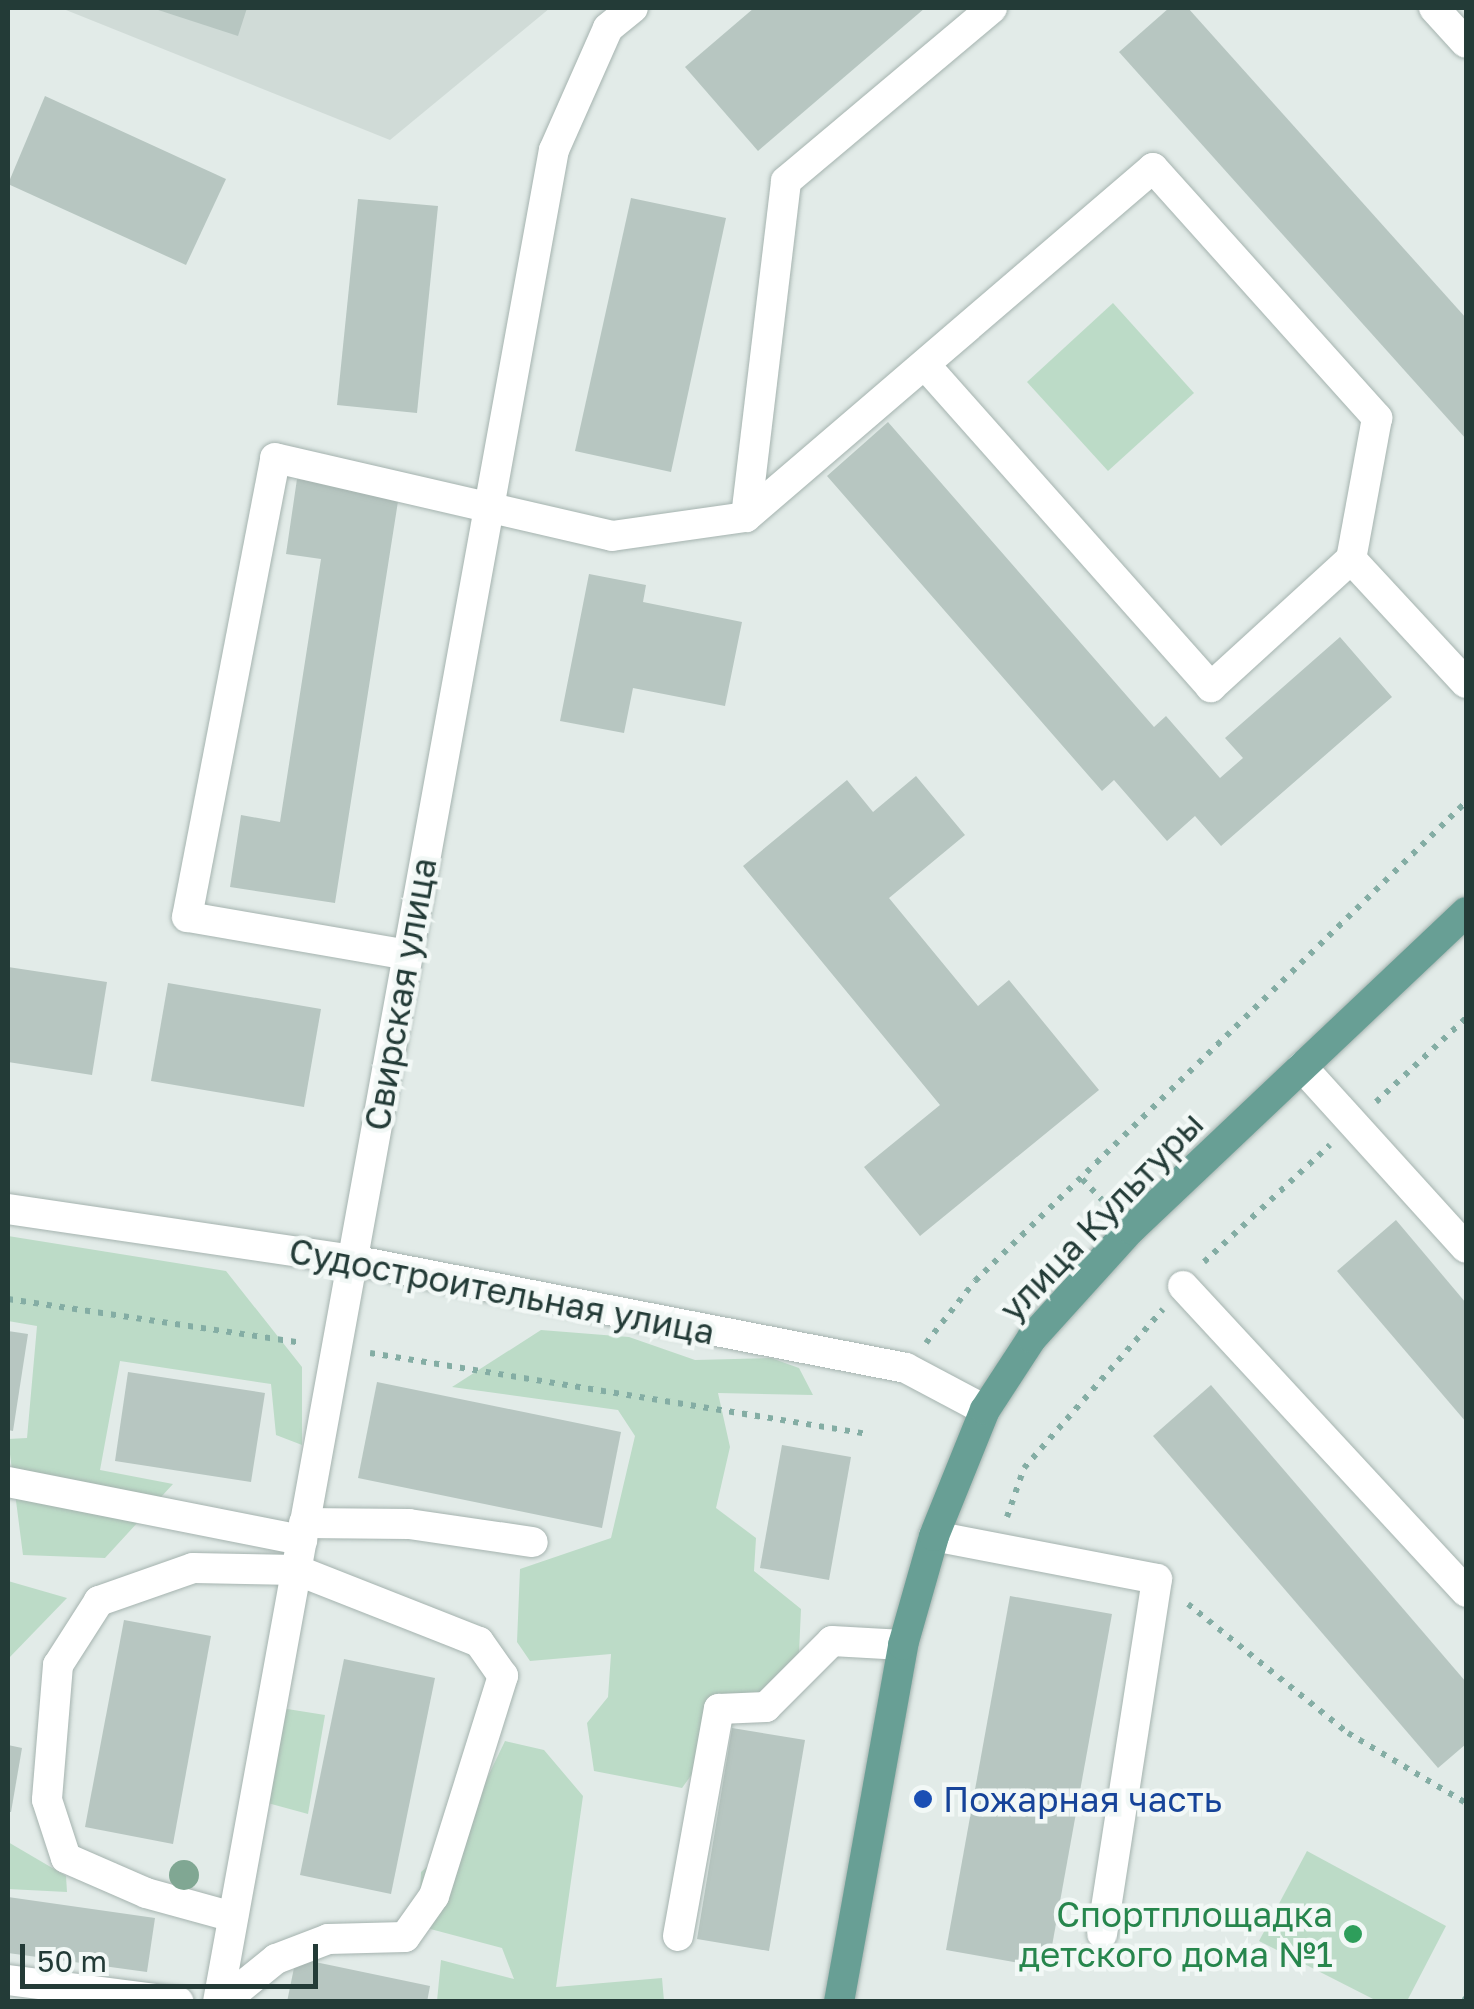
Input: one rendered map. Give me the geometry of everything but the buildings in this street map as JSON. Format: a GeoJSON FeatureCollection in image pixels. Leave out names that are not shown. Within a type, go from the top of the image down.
{"type":"FeatureCollection","features":[{"type":"Feature","properties":{"kind":"main road","name":"улица Культуры"},"geometry":{"type":"LineString","coordinates":[[839,2002],[903,1645],[934,1536],[985,1410],[1032,1338],[1131,1229],[1466,912]]}},
{"type":"Feature","properties":{"kind":"street","name":"Свирская улица"},"geometry":{"type":"LineString","coordinates":[[235,1998],[233,1917],[554,150],[608,28],[633,8]]}},
{"type":"Feature","properties":{"kind":"street"},"geometry":{"type":"LineString","coordinates":[[746,518],[786,181],[992,8]]}},
{"type":"Feature","properties":{"kind":"street"},"geometry":{"type":"LineString","coordinates":[[1434,8],[1466,43]]}},
{"type":"Feature","properties":{"kind":"street"},"geometry":{"type":"LineString","coordinates":[[408,955],[187,917],[275,458],[612,536],[746,518],[1152,168],[1377,418],[1351,559],[1211,687],[925,365]]}},
{"type":"Feature","properties":{"kind":"street"},"geometry":{"type":"LineString","coordinates":[[1351,559],[1466,683]]}},
{"type":"Feature","properties":{"kind":"street"},"geometry":{"type":"LineString","coordinates":[[1302,1067],[1466,1248]]}},
{"type":"Feature","properties":{"kind":"street","name":"Судостроительная улица"},"geometry":{"type":"LineString","coordinates":[[8,1209],[352,1260],[906,1368],[985,1410]]}},
{"type":"Feature","properties":{"kind":"street"},"geometry":{"type":"LineString","coordinates":[[1183,1286],[1466,1592]]}},
{"type":"Feature","properties":{"kind":"street"},"geometry":{"type":"LineString","coordinates":[[8,1482],[303,1531],[410,1524],[533,1542]]}},
{"type":"Feature","properties":{"kind":"street"},"geometry":{"type":"LineString","coordinates":[[934,1536],[1157,1579],[1102,1934]]}},
{"type":"Feature","properties":{"kind":"street"},"geometry":{"type":"LineString","coordinates":[[233,1917],[146,1893],[66,1858],[47,1800],[58,1665],[99,1601],[193,1568],[296,1570],[479,1642],[504,1676],[434,1896],[406,1938],[328,1939],[276,1960],[235,1998]]}},
{"type":"Feature","properties":{"kind":"street"},"geometry":{"type":"LineString","coordinates":[[678,1936],[719,1709],[766,1707],[832,1642],[903,1645]]}},
{"type":"Feature","properties":{"kind":"street"},"geometry":{"type":"LineString","coordinates":[[8,1980],[179,2002]]}},
{"type":"Feature","properties":{"kind":"path"},"geometry":{"type":"LineString","coordinates":[[906,1368],[976,1281],[1466,802]]}},
{"type":"Feature","properties":{"kind":"path"},"geometry":{"type":"LineString","coordinates":[[8,1299],[868,1434]]}},
{"type":"Feature","properties":{"kind":"path"},"geometry":{"type":"LineString","coordinates":[[1157,1579],[1348,1733],[1466,1804]]}},
{"type":"Feature","properties":{"kind":"shaded area"},"geometry":{"type":"Polygon","coordinates":[[[61,8],[550,8],[390,140],[61,8]]]}},
{"type":"Feature","properties":{"kind":"green space"},"geometry":{"type":"Polygon","coordinates":[[[1113,303],[1194,393],[1108,471],[1027,382],[1113,303]]]}},
{"type":"Feature","properties":{"kind":"green space"},"geometry":{"type":"Polygon","coordinates":[[[8,1236],[226,1271],[302,1367],[302,1445],[276,1435],[271,1384],[120,1361],[100,1470],[173,1484],[105,1558],[23,1555],[8,1439],[27,1438],[37,1326],[8,1321],[8,1236]]]}},
{"type":"Feature","properties":{"kind":"green space"},"geometry":{"type":"Polygon","coordinates":[[[541,1330],[629,1337],[695,1360],[771,1358],[799,1368],[813,1395],[718,1393],[730,1447],[716,1508],[756,1538],[754,1571],[801,1609],[799,1653],[729,1723],[682,1788],[594,1771],[587,1723],[608,1697],[611,1654],[530,1661],[517,1642],[520,1569],[611,1538],[635,1436],[618,1410],[452,1387],[541,1330]]]}},
{"type":"Feature","properties":{"kind":"green space"},"geometry":{"type":"Polygon","coordinates":[[[8,1581],[67,1598],[8,1659],[8,1581]]]}},
{"type":"Feature","properties":{"kind":"green space"},"geometry":{"type":"Polygon","coordinates":[[[281,1708],[325,1715],[308,1814],[264,1802],[281,1708]]]}},
{"type":"Feature","properties":{"kind":"green space"},"geometry":{"type":"Polygon","coordinates":[[[505,1741],[544,1750],[583,1796],[556,1987],[662,1978],[664,2001],[437,2001],[441,1960],[514,1979],[502,1948],[419,1926],[421,1872],[457,1841],[505,1741]]]}},
{"type":"Feature","properties":{"kind":"green space"},"geometry":{"type":"Polygon","coordinates":[[[8,1842],[66,1876],[67,1892],[8,1889],[8,1842]]]}},
{"type":"Feature","properties":{"kind":"green space","name":"Спортплощадка детского дома №1"},"geometry":{"type":"Polygon","coordinates":[[[1307,1851],[1446,1926],[1407,2001],[1377,2001],[1259,1941],[1307,1851]]]}},
{"type":"Feature","properties":{"kind":"place","name":"Пожарная часть"},"geometry":{"type":"Point","coordinates":[923,1799]}},
{"type":"Feature","properties":{"kind":"place","name":"Спортплощадка детского дома №1"},"geometry":{"type":"Point","coordinates":[1353,1934]}}]}
